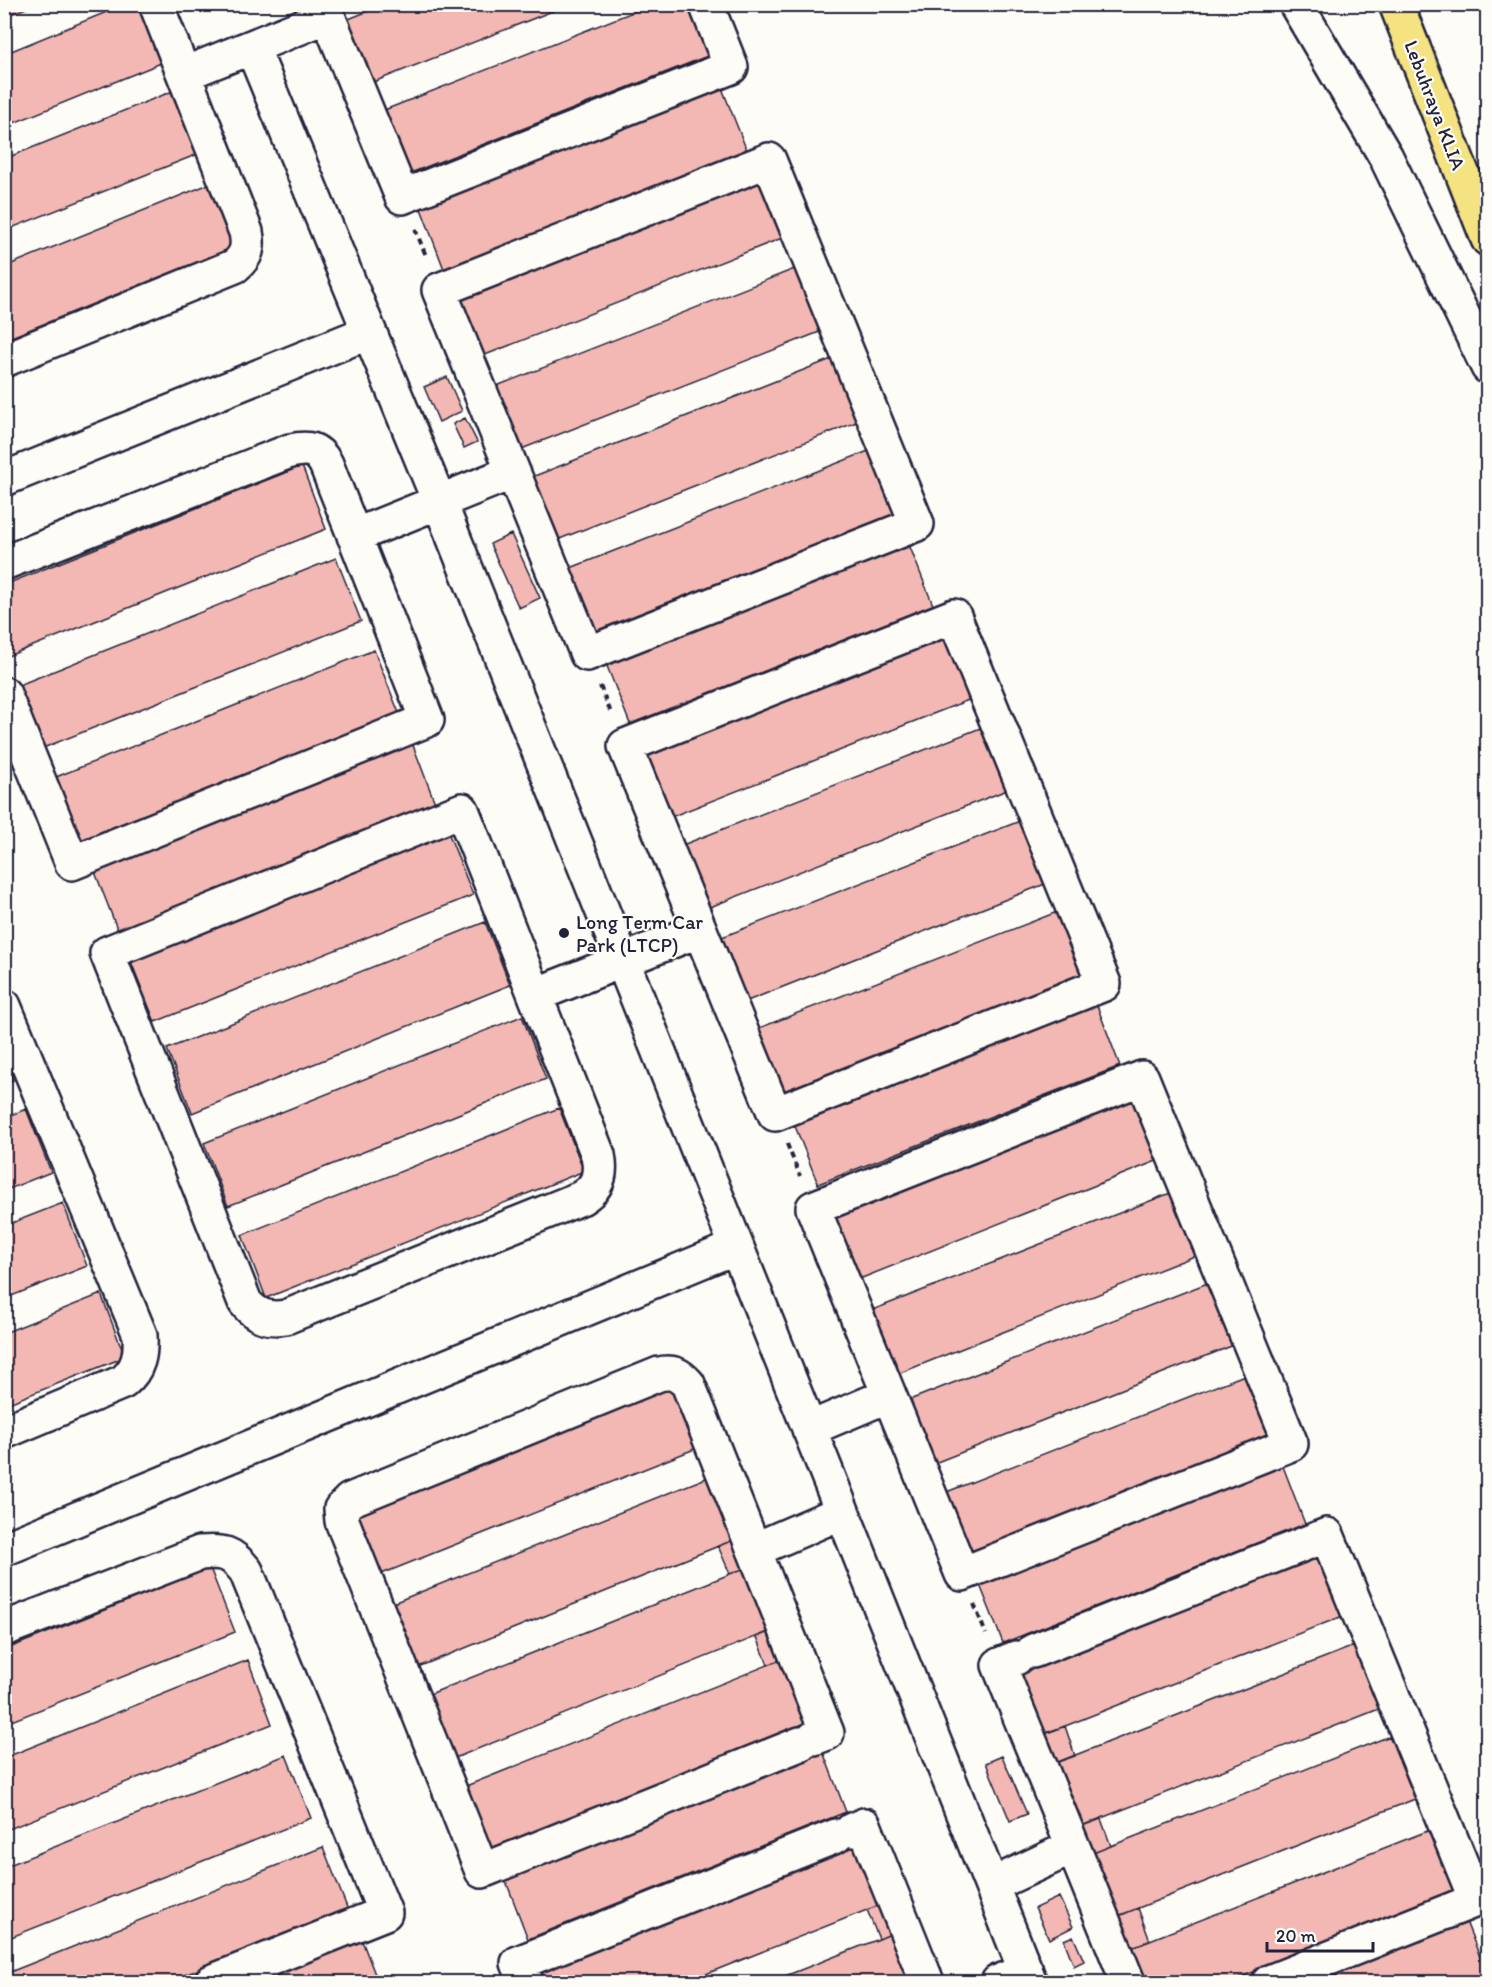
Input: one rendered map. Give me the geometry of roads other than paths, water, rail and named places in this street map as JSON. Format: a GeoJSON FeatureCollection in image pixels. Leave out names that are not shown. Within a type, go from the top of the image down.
{"type":"FeatureCollection","features":[{"type":"Feature","properties":{"kind":"main road","name":"Lebuhraya KLIA"},"geometry":{"type":"LineString","coordinates":[[1396,4],[1488,239]]}},
{"type":"Feature","properties":{"kind":"street"},"geometry":{"type":"LineString","coordinates":[[4,360],[235,266],[247,251],[246,232],[156,4]]}},
{"type":"Feature","properties":{"kind":"street"},"geometry":{"type":"LineString","coordinates":[[183,74],[252,47],[325,10],[402,197],[731,67],[706,4]]}},
{"type":"Feature","properties":{"kind":"street"},"geometry":{"type":"LineString","coordinates":[[1296,4],[1386,157],[1488,367]]}},
{"type":"Feature","properties":{"kind":"street"},"geometry":{"type":"LineString","coordinates":[[252,47],[439,501],[624,960],[736,1247],[992,1885],[1018,1979]]}},
{"type":"Feature","properties":{"kind":"street"},"geometry":{"type":"LineString","coordinates":[[769,160],[917,524],[588,654],[513,472],[440,290],[769,160]]}},
{"type":"Feature","properties":{"kind":"street"},"geometry":{"type":"LineString","coordinates":[[4,479],[369,332]]}},
{"type":"Feature","properties":{"kind":"street"},"geometry":{"type":"LineString","coordinates":[[4,563],[300,449],[312,450],[320,455],[427,720],[72,863],[4,693]]}},
{"type":"Feature","properties":{"kind":"street"},"geometry":{"type":"LineString","coordinates":[[354,536],[513,472]]}},
{"type":"Feature","properties":{"kind":"street"},"geometry":{"type":"LineString","coordinates":[[954,616],[1104,984],[775,1114],[700,930],[625,746],[954,616]]}},
{"type":"Feature","properties":{"kind":"street"},"geometry":{"type":"LineString","coordinates":[[462,810],[535,995],[598,1155],[601,1167],[598,1181],[591,1192],[286,1317],[274,1319],[261,1316],[245,1302],[107,953],[462,810]]}},
{"type":"Feature","properties":{"kind":"street"},"geometry":{"type":"LineString","coordinates":[[535,995],[700,930]]}},
{"type":"Feature","properties":{"kind":"street"},"geometry":{"type":"LineString","coordinates":[[4,1006],[140,1335],[141,1350],[133,1374],[123,1382],[4,1432]]}},
{"type":"Feature","properties":{"kind":"street"},"geometry":{"type":"LineString","coordinates":[[1142,1078],[1290,1444],[962,1574],[889,1395],[813,1208],[1142,1078]]}},
{"type":"Feature","properties":{"kind":"street"},"geometry":{"type":"LineString","coordinates":[[4,1549],[736,1247]]}},
{"type":"Feature","properties":{"kind":"street"},"geometry":{"type":"LineString","coordinates":[[667,1372],[675,1374],[688,1383],[754,1550],[827,1733],[482,1871],[340,1515],[341,1509],[350,1500],[667,1372]]}},
{"type":"Feature","properties":{"kind":"street"},"geometry":{"type":"LineString","coordinates":[[809,1429],[889,1395]]}},
{"type":"Feature","properties":{"kind":"street"},"geometry":{"type":"LineString","coordinates":[[754,1550],[842,1512]]}},
{"type":"Feature","properties":{"kind":"street"},"geometry":{"type":"LineString","coordinates":[[1128,1983],[1073,1847],[1016,1658],[1327,1535],[1476,1900],[1269,1983]]}},
{"type":"Feature","properties":{"kind":"street"},"geometry":{"type":"LineString","coordinates":[[4,1629],[200,1553],[227,1553],[246,1571],[385,1913],[210,1983]]}},
{"type":"Feature","properties":{"kind":"street"},"geometry":{"type":"LineString","coordinates":[[526,1983],[518,1963],[864,1825],[927,1983]]}},
{"type":"Feature","properties":{"kind":"street"},"geometry":{"type":"LineString","coordinates":[[992,1885],[1073,1847]]}},
{"type":"Feature","properties":{"kind":"place","name":"Long Term Car Park (LTCP)"},"geometry":{"type":"Point","coordinates":[564,933]}}]}
